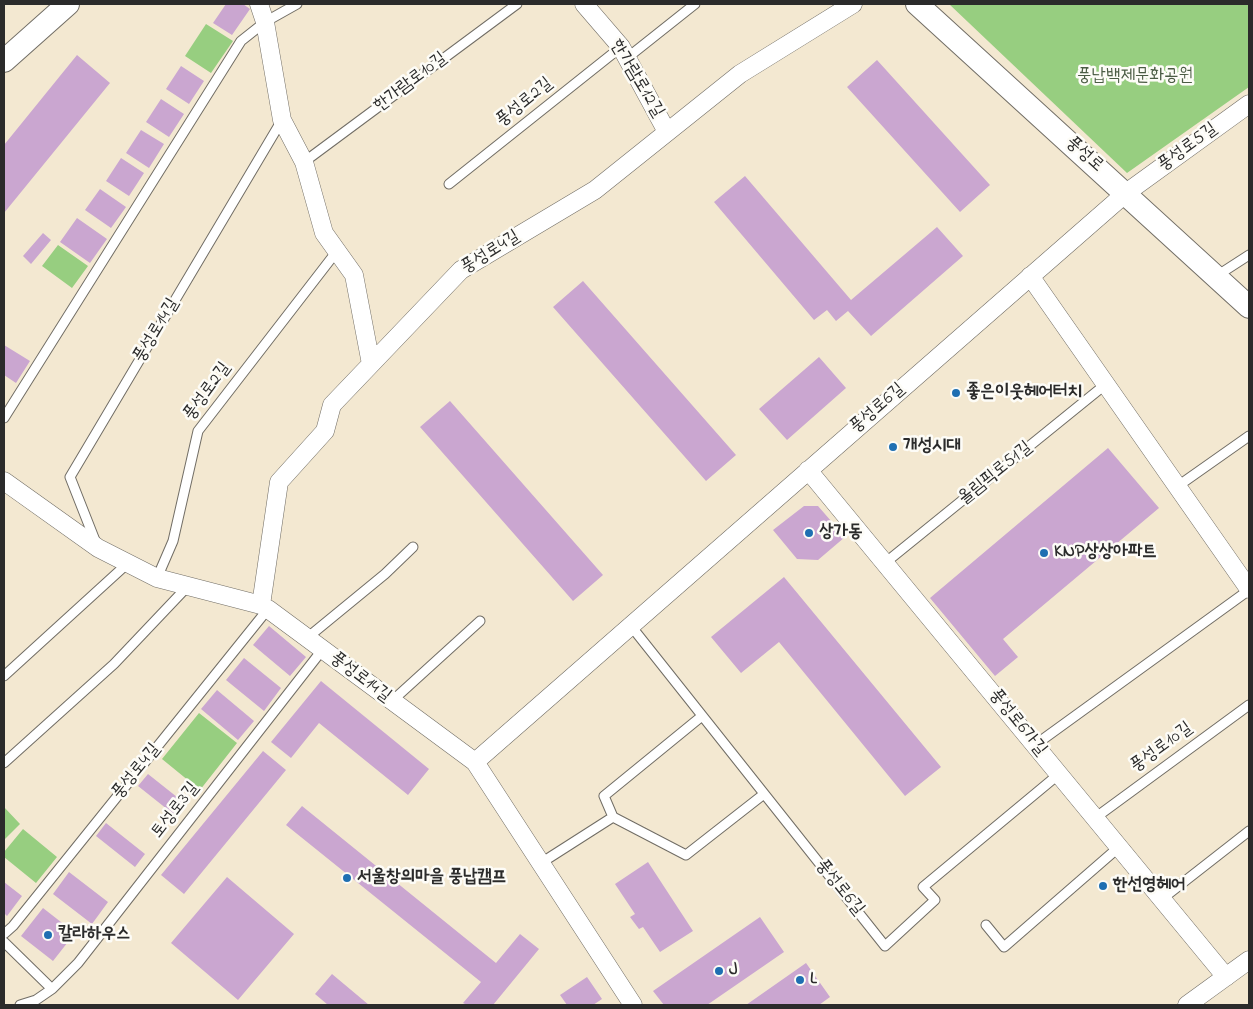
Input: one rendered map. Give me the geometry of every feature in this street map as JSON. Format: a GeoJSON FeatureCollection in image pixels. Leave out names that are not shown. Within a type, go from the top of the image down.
{"type":"FeatureCollection","features":[{"type":"Feature","properties":{"kind":"street"},"geometry":{"type":"LineString","coordinates":[[4,61],[68,4]]}},
{"type":"Feature","properties":{"kind":"street"},"geometry":{"type":"LineString","coordinates":[[259,4],[265,22],[282,120],[304,162],[324,233],[354,275],[371,364]]}},
{"type":"Feature","properties":{"kind":"street","name":"한가람로12길"},"geometry":{"type":"LineString","coordinates":[[584,4],[624,52],[667,132]]}},
{"type":"Feature","properties":{"kind":"street","name":"풍성로4길"},"geometry":{"type":"LineString","coordinates":[[265,607],[279,482],[325,431],[332,405],[461,270],[595,190],[740,74],[853,4]]}},
{"type":"Feature","properties":{"kind":"street","name":"풍성로"},"geometry":{"type":"LineString","coordinates":[[918,4],[1249,307]]}},
{"type":"Feature","properties":{"kind":"street","name":"풍성로5길"},"geometry":{"type":"LineString","coordinates":[[1126,193],[1249,104]]}},
{"type":"Feature","properties":{"kind":"street","name":"풍성로6길"},"geometry":{"type":"LineString","coordinates":[[475,762],[1126,193]]}},
{"type":"Feature","properties":{"kind":"street"},"geometry":{"type":"LineString","coordinates":[[1030,276],[1247,581]]}},
{"type":"Feature","properties":{"kind":"street","name":"풍성로6가길"},"geometry":{"type":"LineString","coordinates":[[808,470],[1226,977]]}},
{"type":"Feature","properties":{"kind":"street","name":"풍성로14길"},"geometry":{"type":"LineString","coordinates":[[4,481],[98,548],[157,578],[265,607],[475,762],[628,1003]]}},
{"type":"Feature","properties":{"kind":"street"},"geometry":{"type":"LineString","coordinates":[[1187,1005],[1249,960]]}},
{"type":"Feature","properties":{"kind":"lane"},"geometry":{"type":"LineString","coordinates":[[4,418],[241,41],[265,22],[297,4]]}},
{"type":"Feature","properties":{"kind":"lane","name":"한가람로10길"},"geometry":{"type":"LineString","coordinates":[[304,162],[517,4]]}},
{"type":"Feature","properties":{"kind":"lane","name":"풍성로2길"},"geometry":{"type":"LineString","coordinates":[[449,184],[624,52],[695,4]]}},
{"type":"Feature","properties":{"kind":"lane","name":"풍성로14길"},"geometry":{"type":"LineString","coordinates":[[98,548],[70,477],[282,120]]}},
{"type":"Feature","properties":{"kind":"lane","name":"풍성로2길"},"geometry":{"type":"LineString","coordinates":[[157,578],[173,541],[198,431],[337,251]]}},
{"type":"Feature","properties":{"kind":"lane"},"geometry":{"type":"LineString","coordinates":[[1215,277],[1249,256]]}},
{"type":"Feature","properties":{"kind":"lane","name":"올림픽로51길"},"geometry":{"type":"LineString","coordinates":[[885,564],[1106,384]]}},
{"type":"Feature","properties":{"kind":"lane"},"geometry":{"type":"LineString","coordinates":[[1178,486],[1249,436]]}},
{"type":"Feature","properties":{"kind":"lane"},"geometry":{"type":"LineString","coordinates":[[307,638],[385,574],[413,547]]}},
{"type":"Feature","properties":{"kind":"lane"},"geometry":{"type":"LineString","coordinates":[[4,676],[128,563]]}},
{"type":"Feature","properties":{"kind":"lane"},"geometry":{"type":"LineString","coordinates":[[1035,745],[1247,581]]}},
{"type":"Feature","properties":{"kind":"lane"},"geometry":{"type":"LineString","coordinates":[[4,764],[114,664],[188,586]]}},
{"type":"Feature","properties":{"kind":"lane","name":"풍성로4길"},"geometry":{"type":"LineString","coordinates":[[4,934],[13,926],[265,607]]}},
{"type":"Feature","properties":{"kind":"lane"},"geometry":{"type":"LineString","coordinates":[[392,701],[480,621]]}},
{"type":"Feature","properties":{"kind":"lane","name":"풍성로6길"},"geometry":{"type":"LineString","coordinates":[[631,626],[885,946],[935,900],[923,887],[1059,774]]}},
{"type":"Feature","properties":{"kind":"lane","name":"토성로3길"},"geometry":{"type":"LineString","coordinates":[[20,1005],[36,1000],[52,989],[78,963],[322,650]]}},
{"type":"Feature","properties":{"kind":"lane","name":"풍성로10길"},"geometry":{"type":"LineString","coordinates":[[1095,818],[1249,705]]}},
{"type":"Feature","properties":{"kind":"lane"},"geometry":{"type":"LineString","coordinates":[[702,716],[604,796],[613,817],[686,855],[764,794]]}},
{"type":"Feature","properties":{"kind":"lane"},"geometry":{"type":"LineString","coordinates":[[541,864],[613,817]]}},
{"type":"Feature","properties":{"kind":"lane"},"geometry":{"type":"LineString","coordinates":[[1162,900],[1249,831]]}},
{"type":"Feature","properties":{"kind":"lane"},"geometry":{"type":"LineString","coordinates":[[986,925],[1004,947],[1119,848]]}},
{"type":"Feature","properties":{"kind":"lane"},"geometry":{"type":"LineString","coordinates":[[4,942],[52,989]]}},
{"type":"Feature","properties":{"kind":"green space","name":"풍납백제문화공원"},"geometry":{"type":"Polygon","coordinates":[[[949,4],[1249,4],[1249,87],[1127,173],[949,4]]]}},
{"type":"Feature","properties":{"kind":"green space"},"geometry":{"type":"Polygon","coordinates":[[[206,24],[233,41],[211,73],[185,56],[206,24]]]}},
{"type":"Feature","properties":{"kind":"green space"},"geometry":{"type":"Polygon","coordinates":[[[58,245],[88,266],[72,288],[42,266],[58,245]]]}},
{"type":"Feature","properties":{"kind":"green space"},"geometry":{"type":"Polygon","coordinates":[[[199,713],[237,743],[200,790],[162,759],[199,713]]]}},
{"type":"Feature","properties":{"kind":"green space"},"geometry":{"type":"Polygon","coordinates":[[[4,807],[20,824],[4,840],[4,807]]]}},
{"type":"Feature","properties":{"kind":"green space"},"geometry":{"type":"Polygon","coordinates":[[[23,829],[57,857],[36,883],[4,857],[4,852],[23,829]]]}},
{"type":"Feature","properties":{"kind":"building"},"geometry":{"type":"Polygon","coordinates":[[[226,4],[243,4],[250,9],[232,35],[213,23],[226,4]]]}},
{"type":"Feature","properties":{"kind":"building"},"geometry":{"type":"Polygon","coordinates":[[[77,55],[110,83],[4,213],[4,145],[77,55]]]}},
{"type":"Feature","properties":{"kind":"building"},"geometry":{"type":"Polygon","coordinates":[[[877,60],[990,185],[960,212],[847,87],[877,60]]]}},
{"type":"Feature","properties":{"kind":"building"},"geometry":{"type":"Polygon","coordinates":[[[181,66],[204,81],[189,104],[166,89],[181,66]]]}},
{"type":"Feature","properties":{"kind":"building"},"geometry":{"type":"Polygon","coordinates":[[[161,99],[184,114],[169,137],[146,122],[161,99]]]}},
{"type":"Feature","properties":{"kind":"building"},"geometry":{"type":"Polygon","coordinates":[[[141,130],[164,144],[149,168],[126,153],[141,130]]]}},
{"type":"Feature","properties":{"kind":"building"},"geometry":{"type":"Polygon","coordinates":[[[121,158],[144,173],[129,196],[106,181],[121,158]]]}},
{"type":"Feature","properties":{"kind":"building"},"geometry":{"type":"Polygon","coordinates":[[[745,176],[851,300],[937,227],[963,256],[871,336],[848,311],[836,321],[827,310],[814,320],[714,202],[745,176]]]}},
{"type":"Feature","properties":{"kind":"building"},"geometry":{"type":"Polygon","coordinates":[[[100,189],[126,207],[111,228],[85,210],[100,189]]]}},
{"type":"Feature","properties":{"kind":"building"},"geometry":{"type":"Polygon","coordinates":[[[77,218],[107,239],[90,263],[60,242],[77,218]]]}},
{"type":"Feature","properties":{"kind":"building"},"geometry":{"type":"Polygon","coordinates":[[[43,233],[51,240],[31,264],[23,256],[43,233]]]}},
{"type":"Feature","properties":{"kind":"building"},"geometry":{"type":"Polygon","coordinates":[[[583,281],[736,455],[706,481],[553,307],[583,281]]]}},
{"type":"Feature","properties":{"kind":"building"},"geometry":{"type":"Polygon","coordinates":[[[4,345],[30,361],[16,383],[4,375],[4,345]]]}},
{"type":"Feature","properties":{"kind":"building"},"geometry":{"type":"Polygon","coordinates":[[[819,357],[846,388],[787,440],[759,409],[819,357]]]}},
{"type":"Feature","properties":{"kind":"building"},"geometry":{"type":"Polygon","coordinates":[[[450,401],[603,575],[573,601],[420,427],[450,401]]]}},
{"type":"Feature","properties":{"kind":"building","name":"KNP상상아파트"},"geometry":{"type":"Polygon","coordinates":[[[1108,448],[1159,508],[1003,639],[1018,657],[995,676],[930,598],[1108,448]]]}},
{"type":"Feature","properties":{"kind":"building","name":"상가동"},"geometry":{"type":"Polygon","coordinates":[[[804,506],[818,506],[845,537],[818,560],[797,559],[773,530],[804,506]]]}},
{"type":"Feature","properties":{"kind":"building"},"geometry":{"type":"Polygon","coordinates":[[[784,577],[941,767],[905,796],[779,642],[741,673],[711,637],[784,577]]]}},
{"type":"Feature","properties":{"kind":"building"},"geometry":{"type":"Polygon","coordinates":[[[269,626],[306,657],[290,676],[253,645],[269,626]]]}},
{"type":"Feature","properties":{"kind":"building"},"geometry":{"type":"Polygon","coordinates":[[[244,658],[281,688],[264,711],[226,680],[244,658]]]}},
{"type":"Feature","properties":{"kind":"building"},"geometry":{"type":"Polygon","coordinates":[[[321,681],[429,769],[408,795],[319,723],[291,758],[271,742],[321,681]]]}},
{"type":"Feature","properties":{"kind":"building"},"geometry":{"type":"Polygon","coordinates":[[[217,690],[254,721],[238,740],[201,709],[217,690]]]}},
{"type":"Feature","properties":{"kind":"building"},"geometry":{"type":"Polygon","coordinates":[[[263,751],[286,770],[184,894],[161,875],[263,751]]]}},
{"type":"Feature","properties":{"kind":"building"},"geometry":{"type":"Polygon","coordinates":[[[148,774],[187,805],[177,817],[138,786],[148,774]]]}},
{"type":"Feature","properties":{"kind":"building"},"geometry":{"type":"Polygon","coordinates":[[[302,806],[496,963],[520,934],[539,949],[493,1005],[467,1005],[463,1003],[481,982],[286,825],[302,806]]]}},
{"type":"Feature","properties":{"kind":"building"},"geometry":{"type":"Polygon","coordinates":[[[106,823],[145,854],[135,867],[96,836],[106,823]]]}},
{"type":"Feature","properties":{"kind":"building"},"geometry":{"type":"Polygon","coordinates":[[[648,862],[693,931],[660,952],[643,927],[639,929],[630,917],[635,914],[615,884],[648,862]]]}},
{"type":"Feature","properties":{"kind":"building"},"geometry":{"type":"Polygon","coordinates":[[[69,872],[108,902],[92,924],[53,894],[69,872]]]}},
{"type":"Feature","properties":{"kind":"building"},"geometry":{"type":"Polygon","coordinates":[[[227,877],[294,934],[238,1000],[171,943],[227,877]]]}},
{"type":"Feature","properties":{"kind":"building"},"geometry":{"type":"Polygon","coordinates":[[[4,882],[22,896],[7,916],[4,913],[4,882]]]}},
{"type":"Feature","properties":{"kind":"building","name":"칼라하우스"},"geometry":{"type":"Polygon","coordinates":[[[43,908],[75,933],[53,961],[21,936],[43,908]]]}},
{"type":"Feature","properties":{"kind":"building","name":"J"},"geometry":{"type":"Polygon","coordinates":[[[760,917],[784,952],[707,1005],[664,1005],[653,991],[760,917]]]}},
{"type":"Feature","properties":{"kind":"building","name":"L"},"geometry":{"type":"Polygon","coordinates":[[[806,963],[830,997],[819,1005],[746,1005],[806,963]]]}},
{"type":"Feature","properties":{"kind":"building"},"geometry":{"type":"Polygon","coordinates":[[[332,974],[369,1005],[328,1005],[315,994],[332,974]]]}},
{"type":"Feature","properties":{"kind":"building"},"geometry":{"type":"Polygon","coordinates":[[[587,977],[602,999],[593,1005],[567,1005],[560,995],[587,977]]]}},
{"type":"Feature","properties":{"kind":"place","name":"좋은이웃헤어터치"},"geometry":{"type":"Point","coordinates":[956,393]}},
{"type":"Feature","properties":{"kind":"place","name":"개성시대"},"geometry":{"type":"Point","coordinates":[893,447]}},
{"type":"Feature","properties":{"kind":"place","name":"상가동"},"geometry":{"type":"Point","coordinates":[809,533]}},
{"type":"Feature","properties":{"kind":"place","name":"KNP상상아파트"},"geometry":{"type":"Point","coordinates":[1044,553]}},
{"type":"Feature","properties":{"kind":"place","name":"서울창의마을 풍납캠프"},"geometry":{"type":"Point","coordinates":[347,878]}},
{"type":"Feature","properties":{"kind":"place","name":"한선영헤어"},"geometry":{"type":"Point","coordinates":[1103,886]}},
{"type":"Feature","properties":{"kind":"place","name":"칼라하우스"},"geometry":{"type":"Point","coordinates":[48,935]}},
{"type":"Feature","properties":{"kind":"place","name":"J"},"geometry":{"type":"Point","coordinates":[719,971]}},
{"type":"Feature","properties":{"kind":"place","name":"L"},"geometry":{"type":"Point","coordinates":[800,980]}}]}
